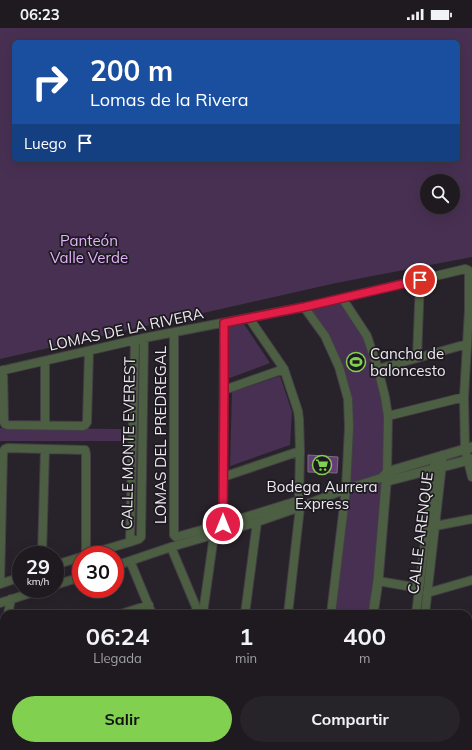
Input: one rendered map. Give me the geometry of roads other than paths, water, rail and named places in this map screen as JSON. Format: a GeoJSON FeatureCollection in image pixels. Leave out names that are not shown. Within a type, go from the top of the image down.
{"type":"FeatureCollection","features":[{"type":"Feature","properties":{"kind":"street","name":"LOMAS DE LA RIVERA"},"geometry":{"type":"LineString","coordinates":[[1,370],[89,352],[144,338],[304,307],[464,269],[468,270],[469,274],[470,309]]}},
{"type":"Feature","properties":{"kind":"street"},"geometry":{"type":"LineString","coordinates":[[417,358],[420,280]]}},
{"type":"Feature","properties":{"kind":"street"},"geometry":{"type":"LineString","coordinates":[[342,298],[367,336],[378,369],[385,396],[388,416],[378,581],[374,610]]}},
{"type":"Feature","properties":{"kind":"street"},"geometry":{"type":"LineString","coordinates":[[304,307],[325,336],[339,367],[348,399],[349,427],[346,489],[331,610]]}},
{"type":"Feature","properties":{"kind":"street"},"geometry":{"type":"LineString","coordinates":[[470,309],[464,397],[472,477]]}},
{"type":"Feature","properties":{"kind":"street"},"geometry":{"type":"LineString","coordinates":[[249,318],[284,369],[298,411],[300,503],[288,610]]}},
{"type":"Feature","properties":{"kind":"street"},"geometry":{"type":"LineString","coordinates":[[224,323],[223,524],[297,501],[300,503]]}},
{"type":"Feature","properties":{"kind":"street","name":"LOMAS DEL PREDREGAL"},"geometry":{"type":"LineString","coordinates":[[174,333],[174,535],[176,537],[223,524]]}},
{"type":"Feature","properties":{"kind":"street","name":"CALLE MONTE EVEREST"},"geometry":{"type":"LineString","coordinates":[[116,546],[139,538],[141,534],[144,338]]}},
{"type":"Feature","properties":{"kind":"street","name":"CALLE MONTE EVEREST"},"geometry":{"type":"LineString","coordinates":[[130,542],[135,340]]}},
{"type":"Feature","properties":{"kind":"street"},"geometry":{"type":"LineString","coordinates":[[378,369],[467,344]]}},
{"type":"Feature","properties":{"kind":"street"},"geometry":{"type":"LineString","coordinates":[[1,370],[5,424],[83,426],[87,422],[89,352]]}},
{"type":"Feature","properties":{"kind":"street"},"geometry":{"type":"LineString","coordinates":[[45,361],[45,425]]}},
{"type":"Feature","properties":{"kind":"street"},"geometry":{"type":"LineString","coordinates":[[224,390],[284,369]]}},
{"type":"Feature","properties":{"kind":"street"},"geometry":{"type":"LineString","coordinates":[[388,416],[464,397]]}},
{"type":"Feature","properties":{"kind":"street"},"geometry":{"type":"LineString","coordinates":[[124,563],[171,547],[257,522],[300,503],[385,477],[468,448]]}},
{"type":"Feature","properties":{"kind":"street"},"geometry":{"type":"LineString","coordinates":[[12,580],[0,584],[3,452],[5,449],[85,450],[86,546]]}},
{"type":"Feature","properties":{"kind":"street"},"geometry":{"type":"LineString","coordinates":[[42,546],[45,449]]}},
{"type":"Feature","properties":{"kind":"street"},"geometry":{"type":"LineString","coordinates":[[223,477],[300,451]]}},
{"type":"Feature","properties":{"kind":"street","name":"CALLE ARENQUE"},"geometry":{"type":"LineString","coordinates":[[425,610],[435,526],[439,457]]}},
{"type":"Feature","properties":{"kind":"street"},"geometry":{"type":"LineString","coordinates":[[385,477],[438,468],[470,459]]}},
{"type":"Feature","properties":{"kind":"street","name":"CALLE ARENQUE"},"geometry":{"type":"LineString","coordinates":[[416,610],[438,468]]}},
{"type":"Feature","properties":{"kind":"street"},"geometry":{"type":"LineString","coordinates":[[435,526],[472,519]]}},
{"type":"Feature","properties":{"kind":"street"},"geometry":{"type":"LineString","coordinates":[[246,610],[257,522]]}},
{"type":"Feature","properties":{"kind":"street"},"geometry":{"type":"LineString","coordinates":[[204,610],[214,535]]}},
{"type":"Feature","properties":{"kind":"street"},"geometry":{"type":"LineString","coordinates":[[171,547],[201,610]]}},
{"type":"Feature","properties":{"kind":"street"},"geometry":{"type":"LineString","coordinates":[[130,561],[151,610]]}},
{"type":"Feature","properties":{"kind":"street"},"geometry":{"type":"LineString","coordinates":[[427,593],[472,580]]}},
{"type":"Feature","properties":{"kind":"street"},"geometry":{"type":"LineString","coordinates":[[378,581],[419,588]]}},
{"type":"Feature","properties":{"kind":"street"},"geometry":{"type":"LineString","coordinates":[[0,603],[14,598]]}},
{"type":"Feature","properties":{"kind":"street"},"geometry":{"type":"LineString","coordinates":[[9,610],[11,599]]}},
{"type":"Feature","properties":{"kind":"street"},"geometry":{"type":"LineString","coordinates":[[133,610],[149,605]]}},
{"type":"Feature","properties":{"kind":"place","name":"Cancha de baloncesto"},"geometry":{"type":"Point","coordinates":[356,362]}},
{"type":"Feature","properties":{"kind":"place","name":"Bodega Aurrera Express"},"geometry":{"type":"Point","coordinates":[322,465]}},
{"type":"Feature","properties":{"kind":"park label","name":"Panteón Valle Verde"},"geometry":{"type":"Point","coordinates":[89,248]}}]}
